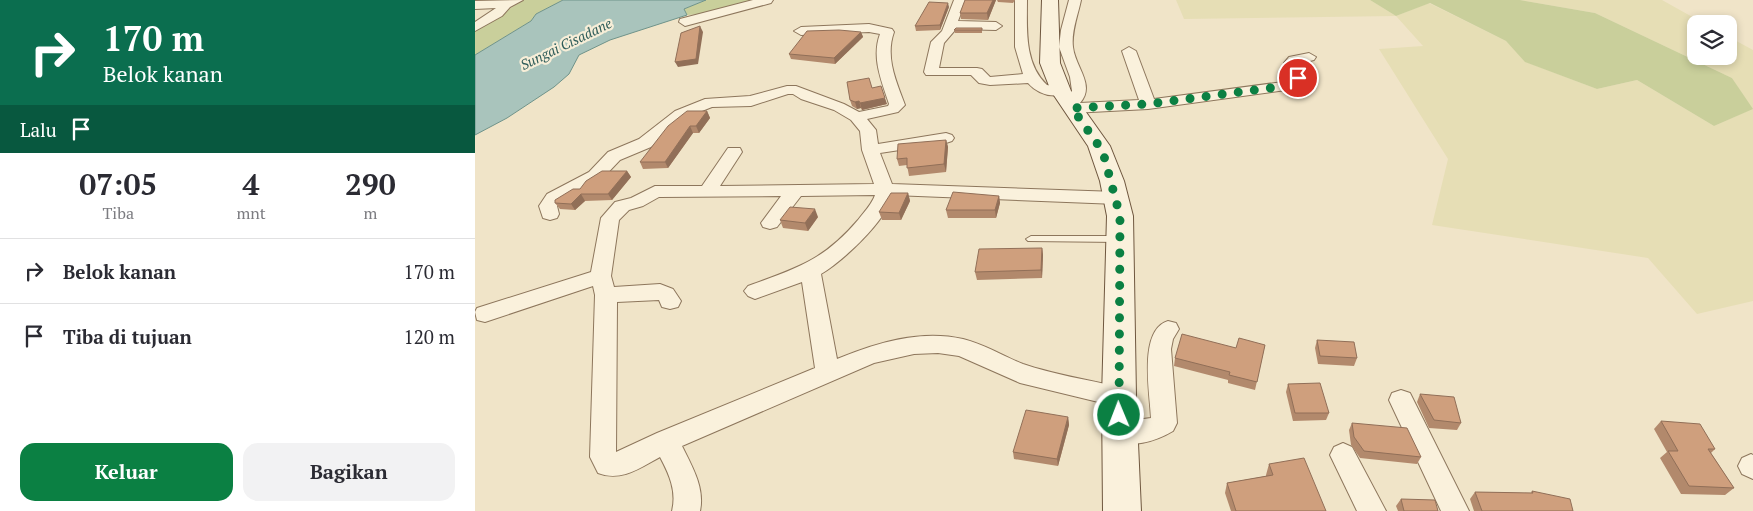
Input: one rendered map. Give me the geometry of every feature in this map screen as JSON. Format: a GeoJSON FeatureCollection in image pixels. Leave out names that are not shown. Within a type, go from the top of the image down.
{"type":"FeatureCollection","features":[{"type":"Feature","properties":{"kind":"main road"},"geometry":{"type":"LineString","coordinates":[[1050,0],[1050,63],[1067,101],[1099,146],[1117,198],[1120,216],[1119,397],[1122,511]]}},
{"type":"Feature","properties":{"kind":"street"},"geometry":{"type":"LineString","coordinates":[[685,22],[767,0]]}},
{"type":"Feature","properties":{"kind":"street"},"geometry":{"type":"LineString","coordinates":[[960,0],[954,11],[948,32],[938,42],[931,72],[977,72],[984,80],[990,81],[1030,78]]}},
{"type":"Feature","properties":{"kind":"street"},"geometry":{"type":"LineString","coordinates":[[1021,0],[1022,51],[1030,78],[1042,88],[1067,101],[1148,104],[1293,85],[1298,83],[1298,78],[1291,64],[1294,60],[1309,57]]}},
{"type":"Feature","properties":{"kind":"street"},"geometry":{"type":"LineString","coordinates":[[1067,101],[1076,100],[1080,90],[1066,54],[1065,44],[1075,0]]}},
{"type":"Feature","properties":{"kind":"street"},"geometry":{"type":"LineString","coordinates":[[475,5],[505,2]]}},
{"type":"Feature","properties":{"kind":"street"},"geometry":{"type":"LineString","coordinates":[[475,27],[498,13],[505,2]]}},
{"type":"Feature","properties":{"kind":"street"},"geometry":{"type":"LineString","coordinates":[[951,25],[996,26]]}},
{"type":"Feature","properties":{"kind":"street"},"geometry":{"type":"LineString","coordinates":[[801,30],[835,31],[869,28],[887,32],[884,38],[883,49],[885,66],[897,105],[893,109],[857,117]]}},
{"type":"Feature","properties":{"kind":"street"},"geometry":{"type":"LineString","coordinates":[[1129,51],[1148,104]]}},
{"type":"Feature","properties":{"kind":"street"},"geometry":{"type":"LineString","coordinates":[[550,214],[548,206],[553,198],[586,182],[614,156],[645,142],[681,114],[695,106],[721,101],[751,101],[791,90],[839,107],[857,117],[868,130],[870,150],[885,189],[884,197],[877,209],[853,238],[827,261],[810,272],[755,290]]}},
{"type":"Feature","properties":{"kind":"street"},"geometry":{"type":"LineString","coordinates":[[870,150],[946,138]]}},
{"type":"Feature","properties":{"kind":"street"},"geometry":{"type":"LineString","coordinates":[[707,192],[734,152]]}},
{"type":"Feature","properties":{"kind":"street"},"geometry":{"type":"LineString","coordinates":[[1117,198],[885,189],[651,193],[643,199],[627,203],[616,210],[610,218],[603,286],[603,458],[607,465],[622,464],[666,441],[870,355],[914,345],[938,344],[963,348],[1021,373],[1119,397]]}},
{"type":"Feature","properties":{"kind":"street"},"geometry":{"type":"LineString","coordinates":[[770,223],[794,192]]}},
{"type":"Feature","properties":{"kind":"street"},"geometry":{"type":"LineString","coordinates":[[810,272],[828,373]]}},
{"type":"Feature","properties":{"kind":"street"},"geometry":{"type":"LineString","coordinates":[[485,314],[603,286],[660,292],[666,294],[670,301]]}},
{"type":"Feature","properties":{"kind":"street"},"geometry":{"type":"LineString","coordinates":[[1120,433],[1147,432],[1155,430],[1163,423],[1160,349],[1162,338],[1168,329]]}},
{"type":"Feature","properties":{"kind":"street"},"geometry":{"type":"LineString","coordinates":[[1401,400],[1455,511]]}},
{"type":"Feature","properties":{"kind":"street"},"geometry":{"type":"LineString","coordinates":[[666,441],[689,492],[690,503],[686,511]]}},
{"type":"Feature","properties":{"kind":"street"},"geometry":{"type":"LineString","coordinates":[[1343,455],[1372,511]]}},
{"type":"Feature","properties":{"kind":"lane"},"geometry":{"type":"LineString","coordinates":[[1031,238],[1120,239]]}},
{"type":"Feature","properties":{"kind":"shaded area"},"geometry":{"type":"Polygon","coordinates":[[[1176,0],[1370,0],[1396,16],[1184,19],[1176,0]]]}},
{"type":"Feature","properties":{"kind":"shaded area"},"geometry":{"type":"Polygon","coordinates":[[[1520,0],[1662,0],[1689,15],[1687,15],[1687,57],[1595,13],[1520,0]]]}},
{"type":"Feature","properties":{"kind":"shaded area"},"geometry":{"type":"Polygon","coordinates":[[[1429,3],[1506,41],[1526,62],[1597,89],[1637,80],[1714,126],[1752,109],[1732,78],[1705,65],[1737,65],[1737,41],[1753,50],[1753,301],[1697,314],[1648,258],[1432,225],[1448,159],[1379,49],[1423,46],[1396,16],[1429,3]]]}},
{"type":"Feature","properties":{"kind":"green space"},"geometry":{"type":"Polygon","coordinates":[[[524,0],[563,0],[536,14],[531,21],[475,55],[475,30],[524,0]]]}},
{"type":"Feature","properties":{"kind":"green space"},"geometry":{"type":"Polygon","coordinates":[[[706,0],[754,0],[702,14],[687,15],[684,9],[706,0]]]}},
{"type":"Feature","properties":{"kind":"green space"},"geometry":{"type":"Polygon","coordinates":[[[1370,0],[1520,0],[1595,13],[1687,57],[1687,65],[1705,65],[1732,78],[1753,109],[1714,126],[1637,80],[1597,89],[1525,62],[1506,41],[1430,3],[1396,16],[1370,0]]]}},
{"type":"Feature","properties":{"kind":"water","name":"Sungai Cisadane"},"geometry":{"type":"Polygon","coordinates":[[[563,0],[706,0],[684,9],[687,15],[610,40],[579,55],[569,74],[554,87],[507,118],[475,135],[475,55],[531,21],[536,14],[563,0]]]}},
{"type":"Feature","properties":{"kind":"building"},"geometry":{"type":"Polygon","coordinates":[[[965,0],[993,0],[987,13],[960,13],[965,0]]]}},
{"type":"Feature","properties":{"kind":"building"},"geometry":{"type":"Polygon","coordinates":[[[929,2],[948,3],[940,25],[915,26],[929,2]]]}},
{"type":"Feature","properties":{"kind":"building"},"geometry":{"type":"Polygon","coordinates":[[[700,26],[696,59],[675,62],[681,33],[700,26]]]}},
{"type":"Feature","properties":{"kind":"building"},"geometry":{"type":"Polygon","coordinates":[[[956,28],[982,28],[982,30],[954,30],[956,28]]]}},
{"type":"Feature","properties":{"kind":"building"},"geometry":{"type":"Polygon","coordinates":[[[839,30],[861,32],[834,58],[789,54],[807,31],[839,30]]]}},
{"type":"Feature","properties":{"kind":"building"},"geometry":{"type":"Polygon","coordinates":[[[869,78],[872,88],[881,86],[885,98],[860,103],[859,101],[850,100],[847,82],[869,78]]]}},
{"type":"Feature","properties":{"kind":"building"},"geometry":{"type":"Polygon","coordinates":[[[687,111],[707,111],[696,126],[690,126],[665,162],[640,162],[668,126],[687,111]]]}},
{"type":"Feature","properties":{"kind":"building"},"geometry":{"type":"Polygon","coordinates":[[[946,140],[944,164],[907,168],[907,158],[897,159],[898,144],[946,140]]]}},
{"type":"Feature","properties":{"kind":"building"},"geometry":{"type":"Polygon","coordinates":[[[602,171],[627,171],[608,194],[581,194],[571,204],[555,203],[555,200],[573,189],[580,189],[586,181],[602,171]]]}},
{"type":"Feature","properties":{"kind":"building"},"geometry":{"type":"Polygon","coordinates":[[[953,192],[999,196],[995,210],[946,210],[953,192]]]}},
{"type":"Feature","properties":{"kind":"building"},"geometry":{"type":"Polygon","coordinates":[[[891,193],[908,193],[899,213],[879,212],[891,193]]]}},
{"type":"Feature","properties":{"kind":"building"},"geometry":{"type":"Polygon","coordinates":[[[790,207],[815,209],[805,223],[780,220],[790,207]]]}},
{"type":"Feature","properties":{"kind":"building"},"geometry":{"type":"Polygon","coordinates":[[[1042,248],[1041,270],[975,272],[979,249],[1042,248]]]}},
{"type":"Feature","properties":{"kind":"building"},"geometry":{"type":"Polygon","coordinates":[[[1182,334],[1236,348],[1239,338],[1265,345],[1257,382],[1229,375],[1230,372],[1175,358],[1182,334]]]}},
{"type":"Feature","properties":{"kind":"building"},"geometry":{"type":"Polygon","coordinates":[[[1317,340],[1354,342],[1357,358],[1320,356],[1317,340]]]}},
{"type":"Feature","properties":{"kind":"building"},"geometry":{"type":"Polygon","coordinates":[[[1320,383],[1329,413],[1295,413],[1288,384],[1320,383]]]}},
{"type":"Feature","properties":{"kind":"building"},"geometry":{"type":"Polygon","coordinates":[[[1420,394],[1454,397],[1461,423],[1434,420],[1420,394]]]}},
{"type":"Feature","properties":{"kind":"building"},"geometry":{"type":"Polygon","coordinates":[[[1026,410],[1068,417],[1057,459],[1013,452],[1026,410]]]}},
{"type":"Feature","properties":{"kind":"building"},"geometry":{"type":"Polygon","coordinates":[[[1661,421],[1700,424],[1715,449],[1708,449],[1734,488],[1689,486],[1668,451],[1678,451],[1661,421]]]}},
{"type":"Feature","properties":{"kind":"building"},"geometry":{"type":"Polygon","coordinates":[[[1352,423],[1407,428],[1421,457],[1364,451],[1354,437],[1352,423]]]}},
{"type":"Feature","properties":{"kind":"building"},"geometry":{"type":"Polygon","coordinates":[[[1304,458],[1326,511],[1236,511],[1227,483],[1273,475],[1269,464],[1304,458]]]}},
{"type":"Feature","properties":{"kind":"building"},"geometry":{"type":"Polygon","coordinates":[[[1532,491],[1570,499],[1573,511],[1482,511],[1475,492],[1533,493],[1532,491]]]}},
{"type":"Feature","properties":{"kind":"building"},"geometry":{"type":"Polygon","coordinates":[[[1401,499],[1435,500],[1438,511],[1404,511],[1401,499]]]}},
{"type":"Feature","properties":{"kind":"route"},"geometry":{"type":"LineString","coordinates":[[1119,415],[1120,216],[1117,198],[1104,156],[1072,108],[1148,104],[1293,85],[1298,83],[1298,78]]}}]}
